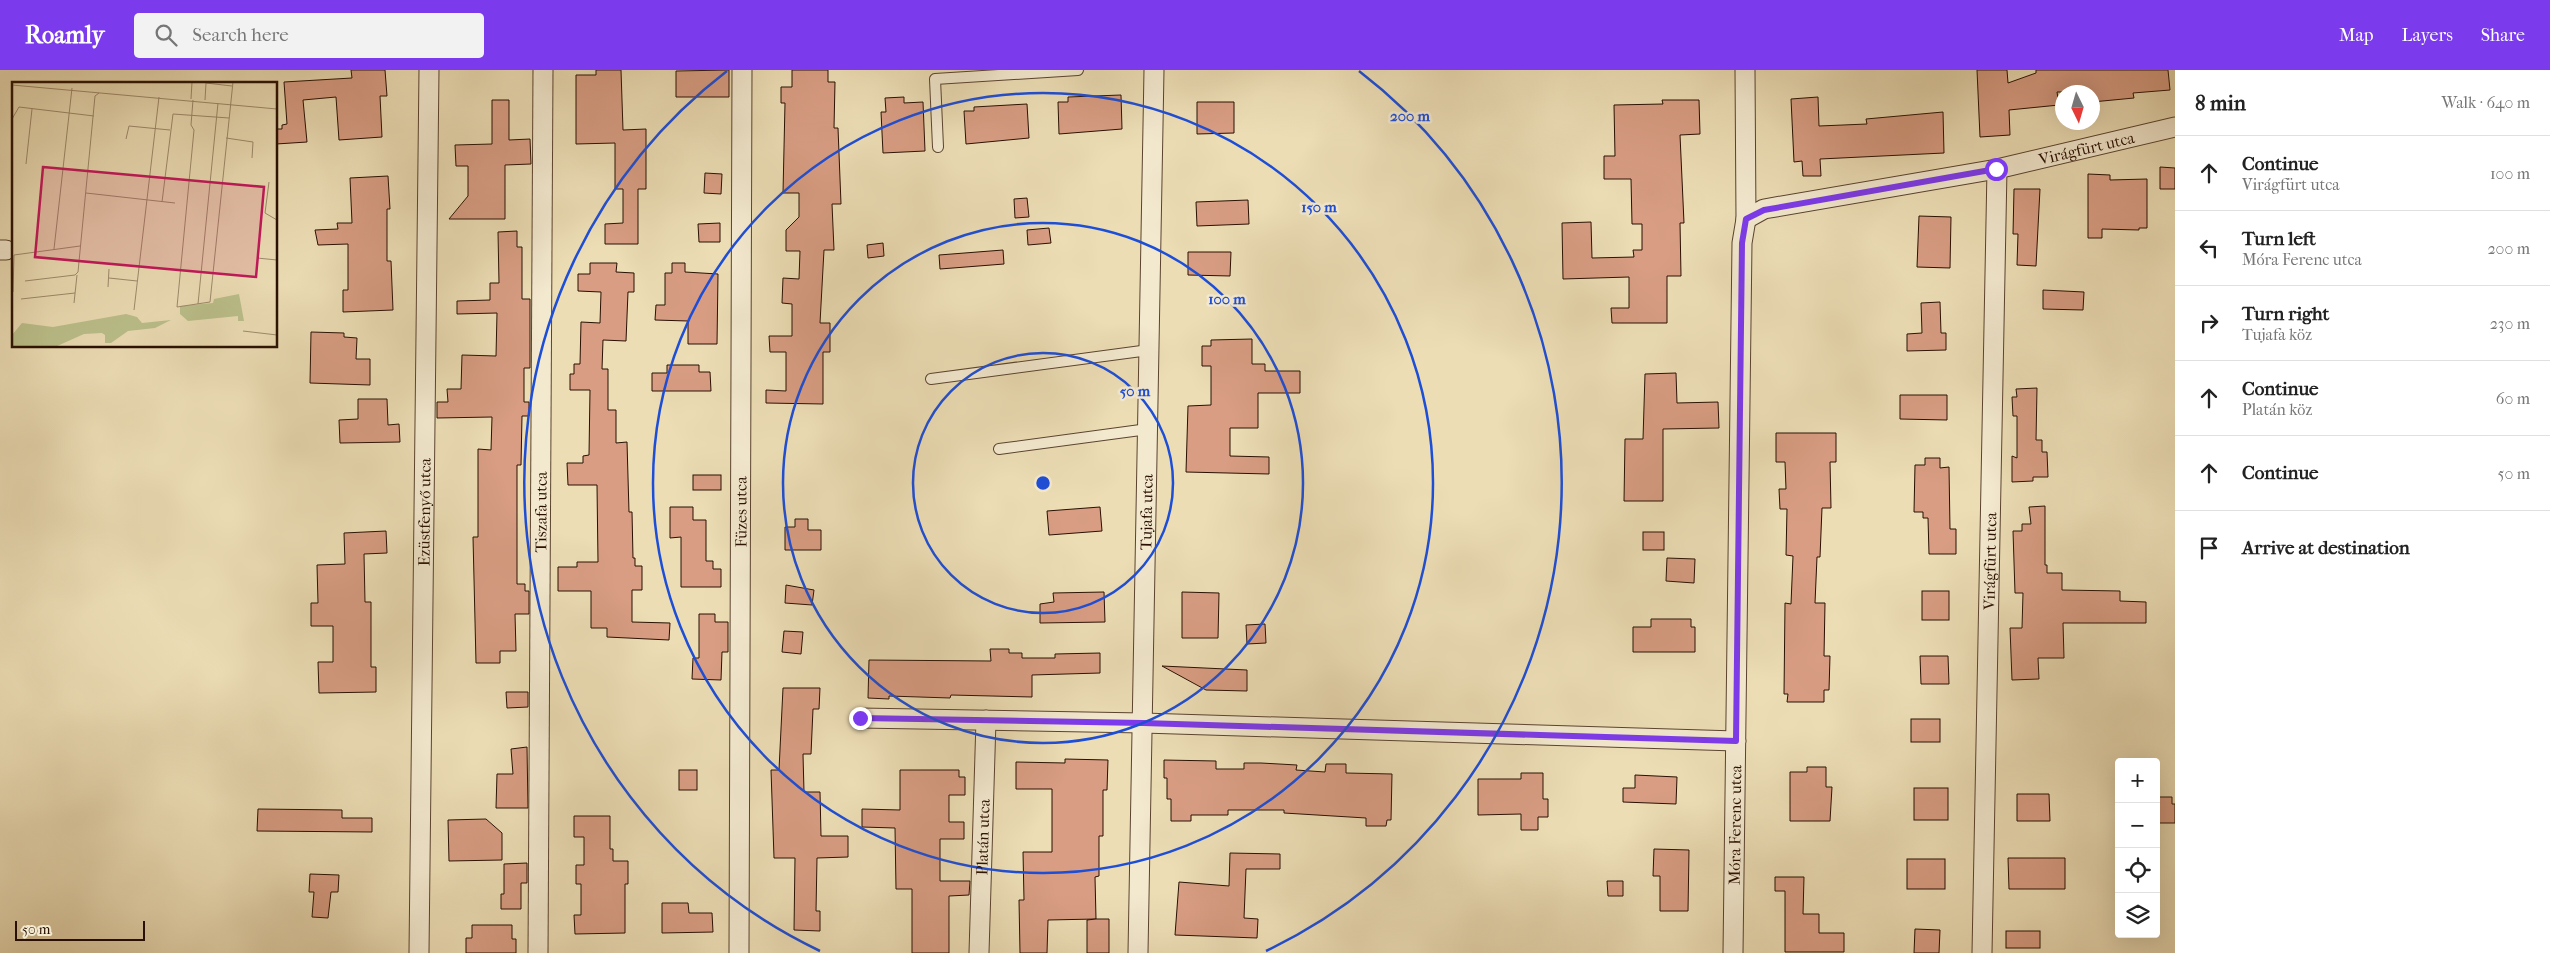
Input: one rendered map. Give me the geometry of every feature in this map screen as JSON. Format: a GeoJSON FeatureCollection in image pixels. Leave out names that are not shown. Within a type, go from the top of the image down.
{"type":"FeatureCollection","features":[{"type":"Feature","properties":{"kind":"street","name":"Ezüstfenyő utca"},"geometry":{"type":"LineString","coordinates":[[419,953],[430,70]]}},
{"type":"Feature","properties":{"kind":"street","name":"Tiszafa utca"},"geometry":{"type":"LineString","coordinates":[[538,953],[544,70]]}},
{"type":"Feature","properties":{"kind":"street","name":"Füzes utca"},"geometry":{"type":"LineString","coordinates":[[739,953],[742,70]]}},
{"type":"Feature","properties":{"kind":"street","name":"Tujafa utca"},"geometry":{"type":"LineString","coordinates":[[1138,953],[1154,70]]}},
{"type":"Feature","properties":{"kind":"street","name":"Móra Ferenc utca"},"geometry":{"type":"LineString","coordinates":[[1733,953],[1742,243],[1746,219],[1745,70]]}},
{"type":"Feature","properties":{"kind":"street","name":"Virágfürt utca"},"geometry":{"type":"LineString","coordinates":[[1746,219],[1764,210],[1996,169],[2175,127]]}},
{"type":"Feature","properties":{"kind":"street","name":"Virágfürt utca"},"geometry":{"type":"LineString","coordinates":[[1982,953],[1996,169]]}},
{"type":"Feature","properties":{"kind":"street"},"geometry":{"type":"LineString","coordinates":[[860,718],[1143,723],[1736,741]]}},
{"type":"Feature","properties":{"kind":"street","name":"Platán utca"},"geometry":{"type":"LineString","coordinates":[[979,953],[986,720]]}},
{"type":"Feature","properties":{"kind":"lane"},"geometry":{"type":"LineString","coordinates":[[938,147],[935,79],[1078,70]]}},
{"type":"Feature","properties":{"kind":"lane"},"geometry":{"type":"LineString","coordinates":[[931,379],[1149,350]]}},
{"type":"Feature","properties":{"kind":"lane"},"geometry":{"type":"LineString","coordinates":[[999,449],[1148,429]]}},
{"type":"Feature","properties":{"kind":"building"},"geometry":{"type":"Polygon","coordinates":[[[351,70],[385,70],[387,96],[380,96],[382,137],[339,140],[336,97],[303,100],[307,142],[278,144],[278,129],[282,129],[282,125],[287,124],[284,82],[352,78],[351,70]]]}},
{"type":"Feature","properties":{"kind":"building"},"geometry":{"type":"Polygon","coordinates":[[[596,70],[621,70],[623,130],[646,129],[646,189],[638,189],[638,244],[605,244],[605,224],[623,223],[623,189],[615,189],[615,143],[576,144],[576,75],[596,75],[596,70]]]}},
{"type":"Feature","properties":{"kind":"building"},"geometry":{"type":"Polygon","coordinates":[[[729,70],[729,97],[676,97],[676,71],[729,70]]]}},
{"type":"Feature","properties":{"kind":"building"},"geometry":{"type":"Polygon","coordinates":[[[792,70],[828,70],[828,82],[835,82],[834,128],[838,128],[841,204],[832,204],[834,250],[824,250],[820,323],[830,323],[830,352],[823,352],[823,404],[766,403],[766,390],[786,391],[786,352],[770,352],[769,336],[792,336],[792,304],[782,303],[783,278],[799,279],[800,251],[786,251],[786,230],[799,217],[799,193],[783,193],[785,103],[781,103],[781,87],[792,87],[792,70]]]}},
{"type":"Feature","properties":{"kind":"building"},"geometry":{"type":"Polygon","coordinates":[[[1977,70],[2007,70],[2008,83],[2036,73],[2036,70],[2168,70],[2170,90],[2133,93],[2134,98],[2100,101],[2100,85],[2055,85],[2055,105],[2009,110],[2010,135],[1980,137],[1977,70]]]}},
{"type":"Feature","properties":{"kind":"building"},"geometry":{"type":"Polygon","coordinates":[[[1121,95],[1122,129],[1059,134],[1058,102],[1068,102],[1068,97],[1121,95]]]}},
{"type":"Feature","properties":{"kind":"building"},"geometry":{"type":"Polygon","coordinates":[[[904,97],[904,103],[923,102],[925,151],[883,153],[881,112],[886,112],[885,98],[904,97]]]}},
{"type":"Feature","properties":{"kind":"building"},"geometry":{"type":"Polygon","coordinates":[[[1818,97],[1819,126],[1867,124],[1866,119],[1943,112],[1944,153],[1820,159],[1821,176],[1803,176],[1802,161],[1794,162],[1791,99],[1818,97]]]}},
{"type":"Feature","properties":{"kind":"building"},"geometry":{"type":"Polygon","coordinates":[[[492,100],[509,100],[509,140],[530,139],[531,164],[505,165],[505,219],[449,219],[468,196],[468,166],[456,166],[455,145],[492,144],[492,100]]]}},
{"type":"Feature","properties":{"kind":"building"},"geometry":{"type":"Polygon","coordinates":[[[1662,100],[1699,100],[1700,134],[1680,135],[1684,223],[1680,223],[1681,276],[1667,276],[1667,323],[1612,323],[1611,308],[1629,308],[1629,277],[1563,279],[1562,223],[1591,222],[1592,258],[1634,257],[1633,250],[1642,250],[1642,224],[1632,224],[1631,179],[1604,179],[1604,156],[1615,156],[1614,105],[1663,104],[1662,100]]]}},
{"type":"Feature","properties":{"kind":"building"},"geometry":{"type":"Polygon","coordinates":[[[1197,102],[1234,102],[1234,133],[1197,134],[1197,102]]]}},
{"type":"Feature","properties":{"kind":"building"},"geometry":{"type":"Polygon","coordinates":[[[1027,104],[1029,138],[966,144],[964,111],[974,111],[974,107],[1027,104]]]}},
{"type":"Feature","properties":{"kind":"building"},"geometry":{"type":"Polygon","coordinates":[[[2160,167],[2175,168],[2175,189],[2160,189],[2160,167]]]}},
{"type":"Feature","properties":{"kind":"building"},"geometry":{"type":"Polygon","coordinates":[[[705,173],[722,174],[721,194],[704,193],[705,173]]]}},
{"type":"Feature","properties":{"kind":"building"},"geometry":{"type":"Polygon","coordinates":[[[2088,174],[2110,175],[2110,180],[2147,179],[2147,228],[2139,228],[2139,230],[2102,229],[2102,238],[2088,238],[2088,174]]]}},
{"type":"Feature","properties":{"kind":"building"},"geometry":{"type":"Polygon","coordinates":[[[388,176],[390,209],[387,209],[387,261],[391,261],[393,310],[343,312],[343,290],[348,290],[348,244],[318,245],[315,230],[338,229],[337,223],[352,223],[350,178],[388,176]]]}},
{"type":"Feature","properties":{"kind":"building"},"geometry":{"type":"Polygon","coordinates":[[[2014,189],[2040,189],[2036,266],[2017,265],[2018,234],[2013,234],[2014,189]]]}},
{"type":"Feature","properties":{"kind":"building"},"geometry":{"type":"Polygon","coordinates":[[[1027,198],[1029,217],[1015,218],[1014,199],[1027,198]]]}},
{"type":"Feature","properties":{"kind":"building"},"geometry":{"type":"Polygon","coordinates":[[[1248,200],[1249,224],[1197,226],[1196,202],[1248,200]]]}},
{"type":"Feature","properties":{"kind":"building"},"geometry":{"type":"Polygon","coordinates":[[[1919,216],[1951,217],[1950,268],[1917,267],[1919,216]]]}},
{"type":"Feature","properties":{"kind":"building"},"geometry":{"type":"Polygon","coordinates":[[[720,223],[720,242],[699,242],[698,224],[720,223]]]}},
{"type":"Feature","properties":{"kind":"building"},"geometry":{"type":"Polygon","coordinates":[[[1049,228],[1051,243],[1028,245],[1027,230],[1049,228]]]}},
{"type":"Feature","properties":{"kind":"building"},"geometry":{"type":"Polygon","coordinates":[[[517,231],[517,247],[522,247],[522,299],[530,299],[530,368],[524,368],[524,402],[529,402],[529,416],[522,416],[521,465],[517,465],[517,584],[525,584],[525,591],[529,591],[529,614],[515,614],[516,651],[500,651],[500,663],[476,663],[473,537],[478,537],[478,449],[491,450],[492,417],[437,418],[437,402],[448,402],[447,389],[461,389],[462,355],[496,356],[497,313],[457,314],[457,301],[490,300],[490,283],[499,283],[498,232],[517,231]]]}},
{"type":"Feature","properties":{"kind":"building"},"geometry":{"type":"Polygon","coordinates":[[[883,243],[884,256],[868,258],[867,245],[883,243]]]}},
{"type":"Feature","properties":{"kind":"building"},"geometry":{"type":"Polygon","coordinates":[[[1003,250],[1004,264],[940,269],[939,255],[1003,250]]]}},
{"type":"Feature","properties":{"kind":"building"},"geometry":{"type":"Polygon","coordinates":[[[1188,252],[1231,252],[1230,276],[1188,275],[1188,252]]]}},
{"type":"Feature","properties":{"kind":"building"},"geometry":{"type":"Polygon","coordinates":[[[590,263],[617,263],[616,272],[634,273],[634,292],[628,292],[626,341],[603,340],[602,369],[608,369],[608,410],[616,410],[616,443],[627,442],[629,512],[632,512],[633,558],[635,558],[635,566],[642,566],[642,590],[632,590],[632,622],[670,623],[669,640],[607,637],[607,628],[591,628],[591,591],[558,591],[558,567],[577,567],[577,562],[598,562],[597,485],[568,485],[567,463],[583,463],[583,456],[589,455],[590,390],[570,390],[570,374],[574,374],[574,364],[580,364],[581,322],[600,323],[601,292],[578,291],[578,274],[590,274],[590,263]]]}},
{"type":"Feature","properties":{"kind":"building"},"geometry":{"type":"Polygon","coordinates":[[[672,263],[685,263],[685,272],[718,274],[717,344],[688,344],[688,321],[655,320],[656,305],[665,305],[665,273],[672,273],[672,263]]]}},
{"type":"Feature","properties":{"kind":"building"},"geometry":{"type":"Polygon","coordinates":[[[2043,290],[2084,292],[2083,310],[2043,309],[2043,290]]]}},
{"type":"Feature","properties":{"kind":"building"},"geometry":{"type":"Polygon","coordinates":[[[1940,302],[1941,333],[1946,333],[1946,350],[1907,351],[1907,334],[1922,333],[1921,303],[1940,302]]]}},
{"type":"Feature","properties":{"kind":"building"},"geometry":{"type":"Polygon","coordinates":[[[311,332],[344,333],[344,337],[357,338],[356,359],[370,359],[370,385],[310,383],[311,332]]]}},
{"type":"Feature","properties":{"kind":"building"},"geometry":{"type":"Polygon","coordinates":[[[1252,339],[1252,364],[1265,364],[1265,371],[1300,371],[1300,393],[1258,393],[1258,428],[1230,428],[1230,456],[1269,457],[1269,474],[1186,472],[1188,406],[1211,405],[1211,366],[1202,366],[1202,346],[1211,346],[1211,340],[1252,339]]]}},
{"type":"Feature","properties":{"kind":"building"},"geometry":{"type":"Polygon","coordinates":[[[667,365],[699,365],[699,372],[710,372],[711,391],[652,391],[652,373],[667,373],[667,365]]]}},
{"type":"Feature","properties":{"kind":"building"},"geometry":{"type":"Polygon","coordinates":[[[1676,373],[1677,403],[1718,402],[1719,428],[1663,429],[1663,501],[1624,501],[1625,439],[1643,439],[1645,374],[1676,373]]]}},
{"type":"Feature","properties":{"kind":"building"},"geometry":{"type":"Polygon","coordinates":[[[2037,388],[2036,440],[2042,440],[2042,452],[2047,452],[2048,477],[2033,477],[2033,481],[2012,482],[2012,456],[2017,458],[2017,416],[2013,416],[2012,397],[2017,397],[2016,389],[2037,388]]]}},
{"type":"Feature","properties":{"kind":"building"},"geometry":{"type":"Polygon","coordinates":[[[1900,395],[1947,395],[1947,420],[1900,419],[1900,395]]]}},
{"type":"Feature","properties":{"kind":"building"},"geometry":{"type":"Polygon","coordinates":[[[358,399],[387,399],[388,425],[399,424],[400,442],[340,443],[339,420],[358,419],[358,399]]]}},
{"type":"Feature","properties":{"kind":"building"},"geometry":{"type":"Polygon","coordinates":[[[1776,433],[1836,433],[1836,462],[1830,462],[1831,508],[1822,508],[1820,557],[1817,557],[1815,603],[1825,603],[1824,656],[1830,656],[1829,690],[1824,690],[1824,702],[1787,702],[1788,694],[1784,694],[1785,603],[1791,604],[1793,556],[1786,555],[1787,509],[1780,509],[1779,489],[1786,489],[1785,462],[1776,462],[1776,433]]]}},
{"type":"Feature","properties":{"kind":"building"},"geometry":{"type":"Polygon","coordinates":[[[1925,458],[1940,458],[1940,468],[1949,467],[1950,529],[1956,529],[1956,554],[1929,554],[1928,518],[1923,518],[1923,512],[1914,512],[1915,465],[1925,465],[1925,458]]]}},
{"type":"Feature","properties":{"kind":"building"},"geometry":{"type":"Polygon","coordinates":[[[693,475],[721,475],[721,490],[693,490],[693,475]]]}},
{"type":"Feature","properties":{"kind":"building"},"geometry":{"type":"Polygon","coordinates":[[[2045,506],[2045,565],[2047,565],[2047,573],[2062,573],[2062,590],[2120,591],[2120,601],[2146,602],[2146,623],[2063,623],[2064,658],[2038,658],[2039,679],[2012,680],[2010,628],[2022,628],[2023,593],[2015,593],[2013,531],[2022,531],[2022,524],[2031,524],[2029,507],[2045,506]]]}},
{"type":"Feature","properties":{"kind":"building"},"geometry":{"type":"Polygon","coordinates":[[[670,507],[693,507],[693,520],[706,520],[706,561],[713,561],[713,569],[721,569],[721,587],[681,587],[681,537],[670,538],[670,507]]]}},
{"type":"Feature","properties":{"kind":"building"},"geometry":{"type":"Polygon","coordinates":[[[1100,507],[1102,531],[1049,535],[1047,511],[1100,507]]]}},
{"type":"Feature","properties":{"kind":"building"},"geometry":{"type":"Polygon","coordinates":[[[795,519],[808,519],[808,530],[821,530],[821,550],[785,550],[785,527],[795,527],[795,519]]]}},
{"type":"Feature","properties":{"kind":"building"},"geometry":{"type":"Polygon","coordinates":[[[386,531],[387,553],[364,554],[365,602],[371,602],[371,667],[376,667],[376,692],[319,693],[318,662],[333,662],[333,626],[311,626],[311,603],[318,603],[317,565],[345,564],[344,533],[386,531]]]}},
{"type":"Feature","properties":{"kind":"building"},"geometry":{"type":"Polygon","coordinates":[[[1643,532],[1664,532],[1664,550],[1643,550],[1643,532]]]}},
{"type":"Feature","properties":{"kind":"building"},"geometry":{"type":"Polygon","coordinates":[[[1667,558],[1695,559],[1694,583],[1666,581],[1667,558]]]}},
{"type":"Feature","properties":{"kind":"building"},"geometry":{"type":"Polygon","coordinates":[[[786,585],[814,590],[812,605],[785,603],[786,585]]]}},
{"type":"Feature","properties":{"kind":"building"},"geometry":{"type":"Polygon","coordinates":[[[1922,591],[1949,591],[1949,620],[1922,620],[1922,591]]]}},
{"type":"Feature","properties":{"kind":"building"},"geometry":{"type":"Polygon","coordinates":[[[1104,592],[1105,622],[1040,623],[1040,604],[1054,602],[1053,593],[1104,592]]]}},
{"type":"Feature","properties":{"kind":"building"},"geometry":{"type":"Polygon","coordinates":[[[1182,592],[1219,593],[1218,638],[1182,638],[1182,592]]]}},
{"type":"Feature","properties":{"kind":"building"},"geometry":{"type":"Polygon","coordinates":[[[699,614],[715,614],[715,622],[728,622],[728,652],[722,652],[721,680],[692,679],[693,658],[699,658],[699,614]]]}},
{"type":"Feature","properties":{"kind":"building"},"geometry":{"type":"Polygon","coordinates":[[[1651,619],[1691,619],[1691,627],[1695,627],[1695,652],[1633,652],[1633,627],[1651,627],[1651,619]]]}},
{"type":"Feature","properties":{"kind":"building"},"geometry":{"type":"Polygon","coordinates":[[[1265,624],[1266,643],[1247,644],[1246,625],[1265,624]]]}},
{"type":"Feature","properties":{"kind":"building"},"geometry":{"type":"Polygon","coordinates":[[[784,631],[803,632],[801,654],[782,652],[784,631]]]}},
{"type":"Feature","properties":{"kind":"building"},"geometry":{"type":"Polygon","coordinates":[[[990,649],[1009,649],[1009,653],[1022,653],[1022,658],[1055,658],[1055,654],[1100,653],[1100,673],[1032,675],[1032,697],[951,695],[950,698],[889,696],[889,699],[868,698],[869,660],[991,661],[990,649]]]}},
{"type":"Feature","properties":{"kind":"building"},"geometry":{"type":"Polygon","coordinates":[[[1920,656],[1948,656],[1949,684],[1921,684],[1920,656]]]}},
{"type":"Feature","properties":{"kind":"building"},"geometry":{"type":"Polygon","coordinates":[[[1162,666],[1247,670],[1247,691],[1206,690],[1162,666]]]}},
{"type":"Feature","properties":{"kind":"building"},"geometry":{"type":"Polygon","coordinates":[[[783,688],[820,688],[819,709],[813,709],[811,754],[803,754],[804,792],[820,792],[821,836],[848,836],[848,857],[817,858],[816,911],[820,911],[820,931],[794,930],[795,858],[774,858],[771,770],[779,770],[783,688]]]}},
{"type":"Feature","properties":{"kind":"building"},"geometry":{"type":"Polygon","coordinates":[[[506,692],[528,692],[528,707],[507,708],[506,692]]]}},
{"type":"Feature","properties":{"kind":"building"},"geometry":{"type":"Polygon","coordinates":[[[1911,719],[1940,719],[1940,742],[1911,742],[1911,719]]]}},
{"type":"Feature","properties":{"kind":"building"},"geometry":{"type":"Polygon","coordinates":[[[527,747],[528,808],[496,808],[497,774],[513,774],[511,749],[527,747]]]}},
{"type":"Feature","properties":{"kind":"building"},"geometry":{"type":"Polygon","coordinates":[[[1065,759],[1108,760],[1107,790],[1103,790],[1103,836],[1099,836],[1099,876],[1095,877],[1096,919],[1048,920],[1047,953],[1020,953],[1019,900],[1024,900],[1023,852],[1052,852],[1052,789],[1016,789],[1016,762],[1065,763],[1065,759]]]}},
{"type":"Feature","properties":{"kind":"building"},"geometry":{"type":"Polygon","coordinates":[[[1164,760],[1216,761],[1216,769],[1244,769],[1244,763],[1261,763],[1297,765],[1296,770],[1325,772],[1326,764],[1346,764],[1346,773],[1392,774],[1391,820],[1387,820],[1386,826],[1366,826],[1366,818],[1284,813],[1284,810],[1228,810],[1228,815],[1191,815],[1191,821],[1171,821],[1171,799],[1167,799],[1167,778],[1164,778],[1164,760]]]}},
{"type":"Feature","properties":{"kind":"building"},"geometry":{"type":"Polygon","coordinates":[[[1807,767],[1826,767],[1826,787],[1832,787],[1830,821],[1790,821],[1790,772],[1807,772],[1807,767]]]}},
{"type":"Feature","properties":{"kind":"building"},"geometry":{"type":"Polygon","coordinates":[[[679,770],[697,770],[697,790],[679,790],[679,770]]]}},
{"type":"Feature","properties":{"kind":"building"},"geometry":{"type":"Polygon","coordinates":[[[900,770],[959,770],[959,777],[965,777],[965,795],[949,795],[949,822],[964,822],[964,839],[940,839],[940,881],[970,881],[969,895],[949,896],[949,953],[912,953],[912,889],[896,889],[895,828],[862,827],[862,809],[900,810],[900,770]]]}},
{"type":"Feature","properties":{"kind":"building"},"geometry":{"type":"Polygon","coordinates":[[[1521,773],[1543,773],[1543,799],[1548,799],[1548,817],[1538,817],[1538,830],[1521,830],[1521,814],[1478,815],[1478,779],[1521,779],[1521,773]]]}},
{"type":"Feature","properties":{"kind":"building"},"geometry":{"type":"Polygon","coordinates":[[[1635,775],[1677,777],[1676,804],[1623,802],[1623,788],[1635,788],[1635,775]]]}},
{"type":"Feature","properties":{"kind":"building"},"geometry":{"type":"Polygon","coordinates":[[[1914,788],[1948,788],[1948,820],[1914,820],[1914,788]]]}},
{"type":"Feature","properties":{"kind":"building"},"geometry":{"type":"Polygon","coordinates":[[[2017,794],[2049,794],[2050,821],[2017,821],[2017,794]]]}},
{"type":"Feature","properties":{"kind":"building"},"geometry":{"type":"Polygon","coordinates":[[[2160,797],[2172,797],[2172,804],[2175,804],[2175,823],[2160,823],[2160,797]]]}},
{"type":"Feature","properties":{"kind":"building"},"geometry":{"type":"Polygon","coordinates":[[[258,809],[342,810],[342,818],[372,818],[372,832],[257,831],[258,809]]]}},
{"type":"Feature","properties":{"kind":"building"},"geometry":{"type":"Polygon","coordinates":[[[574,816],[610,816],[610,849],[613,849],[613,861],[628,861],[628,884],[625,884],[625,933],[575,934],[574,915],[581,915],[581,884],[576,884],[576,865],[584,865],[584,837],[574,837],[574,816]]]}},
{"type":"Feature","properties":{"kind":"building"},"geometry":{"type":"Polygon","coordinates":[[[486,819],[502,833],[502,860],[449,861],[448,820],[486,819]]]}},
{"type":"Feature","properties":{"kind":"building"},"geometry":{"type":"Polygon","coordinates":[[[1654,849],[1689,850],[1688,911],[1660,911],[1660,876],[1653,876],[1654,849]]]}},
{"type":"Feature","properties":{"kind":"building"},"geometry":{"type":"Polygon","coordinates":[[[1230,853],[1280,854],[1280,869],[1246,869],[1244,918],[1258,919],[1257,938],[1175,935],[1179,882],[1229,886],[1230,853]]]}},
{"type":"Feature","properties":{"kind":"building"},"geometry":{"type":"Polygon","coordinates":[[[2008,858],[2065,858],[2065,889],[2009,889],[2008,858]]]}},
{"type":"Feature","properties":{"kind":"building"},"geometry":{"type":"Polygon","coordinates":[[[1907,859],[1945,859],[1945,889],[1907,889],[1907,859]]]}},
{"type":"Feature","properties":{"kind":"building"},"geometry":{"type":"Polygon","coordinates":[[[527,863],[527,883],[521,883],[521,909],[501,909],[501,894],[504,894],[504,864],[527,863]]]}},
{"type":"Feature","properties":{"kind":"building"},"geometry":{"type":"Polygon","coordinates":[[[310,874],[339,875],[338,892],[331,892],[328,918],[312,917],[314,892],[309,892],[310,874]]]}},
{"type":"Feature","properties":{"kind":"building"},"geometry":{"type":"Polygon","coordinates":[[[1775,877],[1804,877],[1803,914],[1819,914],[1819,933],[1844,933],[1844,952],[1785,952],[1785,891],[1775,891],[1775,877]]]}},
{"type":"Feature","properties":{"kind":"building"},"geometry":{"type":"Polygon","coordinates":[[[1607,881],[1623,881],[1623,896],[1608,896],[1607,881]]]}},
{"type":"Feature","properties":{"kind":"building"},"geometry":{"type":"Polygon","coordinates":[[[662,903],[688,903],[689,913],[712,913],[713,932],[662,933],[662,903]]]}},
{"type":"Feature","properties":{"kind":"building"},"geometry":{"type":"Polygon","coordinates":[[[1109,919],[1109,953],[1087,953],[1087,920],[1109,919]]]}},
{"type":"Feature","properties":{"kind":"building"},"geometry":{"type":"Polygon","coordinates":[[[472,925],[512,925],[512,939],[516,939],[516,953],[466,953],[466,938],[472,938],[472,925]]]}},
{"type":"Feature","properties":{"kind":"building"},"geometry":{"type":"Polygon","coordinates":[[[1915,929],[1940,930],[1939,953],[1914,953],[1915,929]]]}},
{"type":"Feature","properties":{"kind":"building"},"geometry":{"type":"Polygon","coordinates":[[[2006,931],[2040,931],[2040,948],[2006,948],[2006,931]]]}},
{"type":"Feature","properties":{"kind":"route"},"geometry":{"type":"LineString","coordinates":[[860,718],[1143,723],[1736,741],[1742,243],[1746,219],[1764,210],[1996,169]]}}]}
